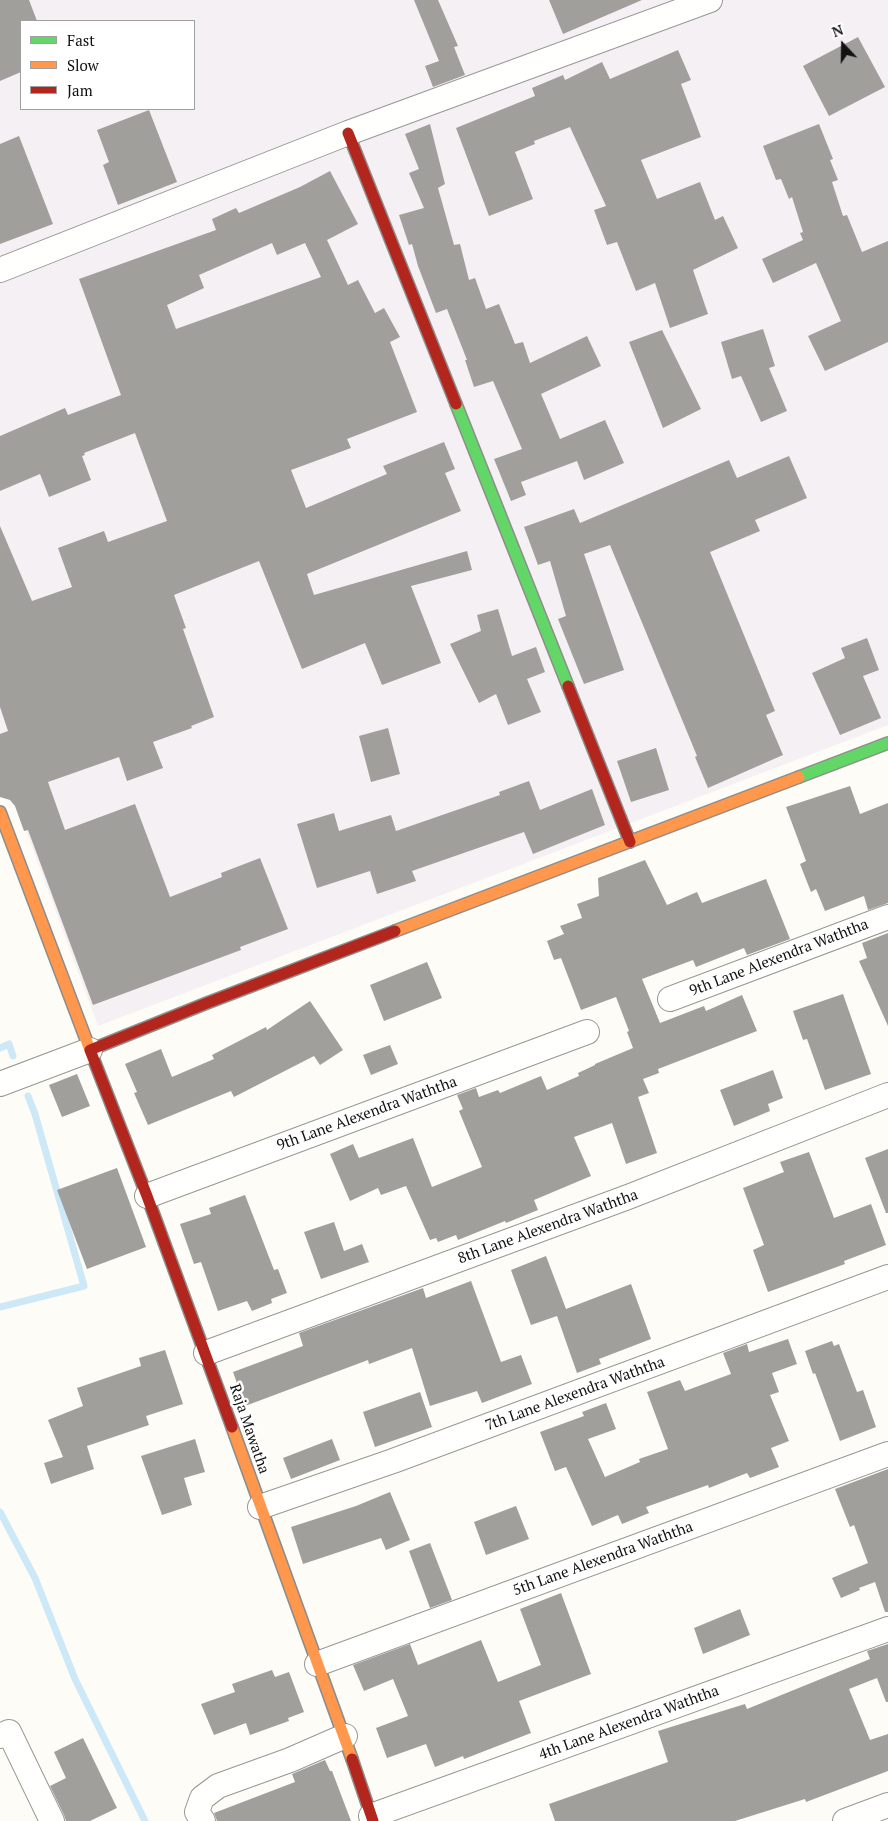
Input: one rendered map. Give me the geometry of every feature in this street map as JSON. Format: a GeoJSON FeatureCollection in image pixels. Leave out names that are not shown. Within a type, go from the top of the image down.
{"type":"FeatureCollection","features":[{"type":"Feature","properties":{"kind":"street"},"geometry":{"type":"LineString","coordinates":[[0,270],[348,133],[710,0]]}},
{"type":"Feature","properties":{"kind":"street"},"geometry":{"type":"LineString","coordinates":[[348,133],[630,842]]}},
{"type":"Feature","properties":{"kind":"street"},"geometry":{"type":"LineString","coordinates":[[0,1084],[888,743]]}},
{"type":"Feature","properties":{"kind":"street","name":"Raja Mawatha"},"geometry":{"type":"LineString","coordinates":[[0,812],[90,1050],[148,1196],[206,1353],[372,1819]]}},
{"type":"Feature","properties":{"kind":"street","name":"9th Lane Alexendra Waththa"},"geometry":{"type":"LineString","coordinates":[[670,999],[888,917]]}},
{"type":"Feature","properties":{"kind":"street","name":"9th Lane Alexendra Waththa"},"geometry":{"type":"LineString","coordinates":[[148,1196],[588,1032]]}},
{"type":"Feature","properties":{"kind":"street","name":"8th Lane Alexendra Waththa"},"geometry":{"type":"LineString","coordinates":[[206,1353],[628,1197],[888,1095]]}},
{"type":"Feature","properties":{"kind":"street","name":"7th Lane Alexendra Waththa"},"geometry":{"type":"LineString","coordinates":[[260,1507],[403,1458],[888,1277]]}},
{"type":"Feature","properties":{"kind":"street","name":"5th Lane Alexendra Waththa"},"geometry":{"type":"LineString","coordinates":[[317,1664],[888,1454]]}},
{"type":"Feature","properties":{"kind":"street","name":"4th Lane Alexendra Waththa"},"geometry":{"type":"LineString","coordinates":[[372,1819],[888,1629]]}},
{"type":"Feature","properties":{"kind":"street"},"geometry":{"type":"LineString","coordinates":[[0,1736],[9,1732],[52,1821]]}},
{"type":"Feature","properties":{"kind":"street"},"geometry":{"type":"LineString","coordinates":[[203,1821],[197,1812],[202,1798],[218,1786],[290,1760],[344,1736]]}},
{"type":"Feature","properties":{"kind":"street"},"geometry":{"type":"LineString","coordinates":[[845,1821],[888,1805]]}},
{"type":"Feature","properties":{"kind":"shaded area"},"geometry":{"type":"Polygon","coordinates":[[[0,0],[888,0],[888,725],[98,1026],[0,760],[0,0]]]}},
{"type":"Feature","properties":{"kind":"building"},"geometry":{"type":"Polygon","coordinates":[[[0,0],[29,0],[37,20],[20,20],[20,72],[0,81],[0,0]]]}},
{"type":"Feature","properties":{"kind":"building"},"geometry":{"type":"Polygon","coordinates":[[[414,0],[438,0],[458,46],[454,47],[465,75],[433,87],[425,66],[439,61],[414,0]]]}},
{"type":"Feature","properties":{"kind":"building"},"geometry":{"type":"Polygon","coordinates":[[[549,0],[642,0],[563,34],[549,0]]]}},
{"type":"Feature","properties":{"kind":"building"},"geometry":{"type":"Polygon","coordinates":[[[858,37],[885,87],[829,116],[803,66],[858,37]]]}},
{"type":"Feature","properties":{"kind":"building"},"geometry":{"type":"Polygon","coordinates":[[[678,50],[691,80],[681,84],[701,137],[641,160],[657,199],[700,182],[715,220],[723,216],[738,248],[693,270],[708,314],[670,328],[655,283],[636,291],[617,242],[607,245],[594,210],[606,206],[570,127],[534,141],[535,144],[515,152],[533,199],[489,216],[456,128],[535,96],[532,88],[563,75],[565,80],[602,62],[610,79],[678,50]]]}},
{"type":"Feature","properties":{"kind":"building"},"geometry":{"type":"Polygon","coordinates":[[[149,110],[177,182],[118,205],[103,165],[109,162],[97,130],[149,110]]]}},
{"type":"Feature","properties":{"kind":"building"},"geometry":{"type":"Polygon","coordinates":[[[430,124],[445,184],[438,188],[454,245],[460,244],[469,280],[475,278],[486,309],[499,304],[515,344],[523,342],[530,363],[587,336],[601,366],[541,394],[560,439],[605,420],[624,463],[584,480],[577,461],[521,482],[526,495],[511,501],[494,459],[522,449],[493,381],[474,387],[465,360],[467,360],[447,309],[436,313],[418,266],[412,244],[409,245],[399,215],[424,208],[409,173],[419,169],[405,134],[430,124]]]}},
{"type":"Feature","properties":{"kind":"building"},"geometry":{"type":"Polygon","coordinates":[[[819,124],[833,159],[830,160],[838,180],[832,182],[843,216],[847,215],[862,252],[888,241],[888,342],[825,371],[808,336],[841,321],[816,263],[773,283],[762,259],[803,240],[800,233],[803,232],[792,197],[789,199],[781,179],[776,180],[763,146],[819,124]]]}},
{"type":"Feature","properties":{"kind":"building"},"geometry":{"type":"Polygon","coordinates":[[[19,136],[53,224],[0,244],[0,144],[19,136]]]}},
{"type":"Feature","properties":{"kind":"building"},"geometry":{"type":"Polygon","coordinates":[[[330,171],[358,224],[327,240],[348,285],[358,280],[375,313],[384,308],[400,337],[390,342],[417,412],[347,439],[351,448],[291,470],[306,508],[387,474],[383,466],[444,442],[455,469],[445,473],[461,511],[307,574],[314,595],[467,551],[472,570],[411,586],[441,663],[382,685],[365,643],[302,669],[259,561],[174,595],[186,628],[183,629],[214,717],[191,726],[192,728],[153,742],[163,768],[127,781],[119,757],[48,782],[65,830],[135,804],[170,897],[222,877],[221,873],[260,858],[288,929],[240,947],[241,950],[93,1005],[28,830],[24,831],[15,806],[10,800],[0,797],[0,734],[8,731],[0,707],[0,526],[32,601],[72,587],[58,548],[104,531],[108,542],[167,521],[135,433],[84,453],[85,455],[82,456],[91,480],[49,497],[40,474],[0,491],[0,436],[65,408],[68,415],[121,395],[79,279],[216,230],[212,219],[236,208],[239,213],[300,187],[330,171]],[[272,243],[199,275],[204,288],[167,305],[176,329],[321,277],[305,243],[277,255],[272,243]]]}},
{"type":"Feature","properties":{"kind":"building"},"geometry":{"type":"Polygon","coordinates":[[[763,329],[775,366],[769,368],[787,411],[761,422],[741,376],[732,379],[721,342],[763,329]]]}},
{"type":"Feature","properties":{"kind":"building"},"geometry":{"type":"Polygon","coordinates":[[[662,330],[701,409],[663,428],[629,342],[662,330]]]}},
{"type":"Feature","properties":{"kind":"building"},"geometry":{"type":"Polygon","coordinates":[[[789,456],[807,498],[755,520],[760,531],[710,552],[775,711],[766,715],[783,755],[708,788],[695,757],[697,756],[610,545],[584,554],[624,670],[584,684],[558,619],[566,616],[550,561],[538,565],[524,527],[574,509],[580,523],[729,460],[737,478],[789,456]]]}},
{"type":"Feature","properties":{"kind":"building"},"geometry":{"type":"Polygon","coordinates":[[[498,609],[512,656],[536,647],[545,672],[527,679],[541,712],[508,725],[496,694],[479,703],[450,644],[481,631],[477,615],[498,609]]]}},
{"type":"Feature","properties":{"kind":"building"},"geometry":{"type":"Polygon","coordinates":[[[867,638],[879,670],[863,676],[881,718],[840,735],[812,673],[845,658],[841,648],[867,638]]]}},
{"type":"Feature","properties":{"kind":"building"},"geometry":{"type":"Polygon","coordinates":[[[388,728],[400,774],[371,782],[359,736],[388,728]]]}},
{"type":"Feature","properties":{"kind":"building"},"geometry":{"type":"Polygon","coordinates":[[[656,748],[669,790],[631,802],[617,761],[656,748]]]}},
{"type":"Feature","properties":{"kind":"building"},"geometry":{"type":"Polygon","coordinates":[[[529,781],[540,810],[592,789],[605,825],[533,854],[524,832],[412,871],[416,881],[377,894],[370,871],[317,888],[297,824],[334,813],[339,831],[391,815],[396,831],[500,795],[499,792],[529,781]]]}},
{"type":"Feature","properties":{"kind":"building"},"geometry":{"type":"Polygon","coordinates":[[[850,786],[860,814],[888,803],[888,903],[868,910],[864,896],[825,911],[816,889],[811,892],[800,864],[806,861],[786,807],[850,786]]]}},
{"type":"Feature","properties":{"kind":"building"},"geometry":{"type":"Polygon","coordinates":[[[645,860],[667,905],[697,892],[702,903],[766,879],[790,939],[747,955],[744,948],[696,967],[693,960],[642,979],[660,1023],[704,1006],[706,1011],[742,995],[757,1031],[658,1069],[659,1073],[643,1079],[649,1093],[638,1097],[657,1153],[626,1164],[612,1123],[574,1137],[591,1176],[534,1200],[538,1210],[458,1240],[456,1235],[438,1242],[436,1238],[430,1240],[406,1186],[381,1195],[378,1188],[350,1201],[330,1154],[353,1144],[359,1158],[413,1138],[432,1187],[482,1167],[459,1111],[463,1109],[457,1095],[476,1088],[479,1097],[498,1090],[500,1093],[541,1076],[547,1090],[579,1076],[578,1073],[595,1064],[633,1048],[627,1032],[629,1031],[616,997],[581,1010],[561,958],[554,960],[547,941],[564,934],[560,926],[582,918],[577,904],[599,896],[598,878],[645,860]]]}},
{"type":"Feature","properties":{"kind":"building"},"geometry":{"type":"Polygon","coordinates":[[[888,933],[888,1026],[859,961],[867,958],[862,943],[888,933]]]}},
{"type":"Feature","properties":{"kind":"building"},"geometry":{"type":"Polygon","coordinates":[[[427,962],[442,998],[384,1021],[370,985],[427,962]]]}},
{"type":"Feature","properties":{"kind":"building"},"geometry":{"type":"Polygon","coordinates":[[[843,994],[871,1074],[825,1090],[807,1039],[803,1040],[793,1011],[843,994]]]}},
{"type":"Feature","properties":{"kind":"building"},"geometry":{"type":"Polygon","coordinates":[[[310,1001],[343,1050],[320,1065],[314,1056],[234,1097],[231,1091],[148,1125],[134,1093],[137,1092],[125,1064],[161,1049],[172,1077],[214,1059],[212,1055],[266,1027],[267,1030],[310,1001]]]}},
{"type":"Feature","properties":{"kind":"building"},"geometry":{"type":"Polygon","coordinates":[[[390,1045],[398,1064],[371,1075],[363,1055],[390,1045]]]}},
{"type":"Feature","properties":{"kind":"building"},"geometry":{"type":"Polygon","coordinates":[[[773,1070],[783,1098],[768,1104],[770,1111],[734,1126],[720,1090],[773,1070]]]}},
{"type":"Feature","properties":{"kind":"building"},"geometry":{"type":"Polygon","coordinates":[[[77,1074],[90,1106],[62,1117],[49,1085],[77,1074]]]}},
{"type":"Feature","properties":{"kind":"building"},"geometry":{"type":"Polygon","coordinates":[[[888,1149],[888,1213],[886,1213],[865,1158],[888,1149]]]}},
{"type":"Feature","properties":{"kind":"building"},"geometry":{"type":"Polygon","coordinates":[[[809,1152],[834,1218],[871,1204],[886,1245],[844,1261],[845,1264],[768,1292],[753,1250],[764,1245],[743,1188],[784,1172],[780,1162],[809,1152]]]}},
{"type":"Feature","properties":{"kind":"building"},"geometry":{"type":"Polygon","coordinates":[[[117,1168],[146,1247],[87,1269],[57,1190],[117,1168]]]}},
{"type":"Feature","properties":{"kind":"building"},"geometry":{"type":"Polygon","coordinates":[[[245,1195],[274,1270],[278,1269],[287,1293],[271,1299],[272,1303],[252,1311],[247,1301],[218,1311],[201,1262],[194,1264],[180,1224],[211,1214],[209,1208],[245,1195]]]}},
{"type":"Feature","properties":{"kind":"building"},"geometry":{"type":"Polygon","coordinates":[[[334,1222],[344,1251],[362,1244],[369,1262],[321,1279],[304,1232],[334,1222]]]}},
{"type":"Feature","properties":{"kind":"building"},"geometry":{"type":"Polygon","coordinates":[[[546,1256],[566,1309],[631,1284],[651,1339],[599,1359],[601,1364],[577,1373],[557,1316],[531,1325],[511,1270],[546,1256]]]}},
{"type":"Feature","properties":{"kind":"building"},"geometry":{"type":"Polygon","coordinates":[[[471,1281],[501,1362],[521,1355],[532,1384],[482,1403],[477,1391],[430,1406],[412,1348],[369,1364],[368,1360],[245,1406],[233,1372],[303,1346],[299,1333],[423,1288],[426,1298],[471,1281]]]}},
{"type":"Feature","properties":{"kind":"building"},"geometry":{"type":"Polygon","coordinates":[[[788,1339],[797,1364],[772,1373],[779,1392],[770,1395],[789,1441],[771,1448],[779,1467],[750,1478],[747,1473],[709,1488],[708,1485],[646,1507],[649,1513],[622,1524],[618,1515],[592,1526],[566,1467],[555,1471],[540,1432],[584,1416],[582,1412],[606,1403],[616,1429],[588,1439],[605,1477],[640,1462],[639,1459],[668,1449],[647,1392],[680,1380],[685,1391],[731,1374],[723,1353],[747,1344],[749,1352],[788,1339]]]}},
{"type":"Feature","properties":{"kind":"building"},"geometry":{"type":"Polygon","coordinates":[[[832,1341],[834,1346],[839,1344],[857,1392],[863,1390],[876,1427],[840,1441],[805,1351],[832,1341]]]}},
{"type":"Feature","properties":{"kind":"building"},"geometry":{"type":"Polygon","coordinates":[[[165,1350],[183,1404],[146,1416],[149,1425],[87,1446],[94,1469],[51,1484],[44,1463],[63,1457],[48,1420],[83,1406],[77,1388],[141,1366],[139,1358],[165,1350]]]}},
{"type":"Feature","properties":{"kind":"building"},"geometry":{"type":"Polygon","coordinates":[[[420,1392],[432,1427],[375,1447],[363,1412],[420,1392]]]}},
{"type":"Feature","properties":{"kind":"building"},"geometry":{"type":"Polygon","coordinates":[[[195,1439],[205,1472],[184,1478],[192,1505],[162,1515],[141,1456],[195,1439]]]}},
{"type":"Feature","properties":{"kind":"building"},"geometry":{"type":"Polygon","coordinates":[[[332,1439],[340,1460],[291,1479],[283,1458],[332,1439]]]}},
{"type":"Feature","properties":{"kind":"building"},"geometry":{"type":"Polygon","coordinates":[[[888,1469],[888,1612],[885,1612],[875,1582],[841,1598],[832,1578],[868,1563],[854,1525],[850,1527],[835,1489],[888,1469]]]}},
{"type":"Feature","properties":{"kind":"building"},"geometry":{"type":"Polygon","coordinates":[[[390,1492],[410,1540],[386,1550],[381,1538],[303,1564],[291,1527],[356,1506],[390,1492]]]}},
{"type":"Feature","properties":{"kind":"building"},"geometry":{"type":"Polygon","coordinates":[[[516,1506],[529,1539],[486,1555],[474,1522],[516,1506]]]}},
{"type":"Feature","properties":{"kind":"building"},"geometry":{"type":"Polygon","coordinates":[[[430,1543],[452,1600],[430,1608],[409,1551],[430,1543]]]}},
{"type":"Feature","properties":{"kind":"building"},"geometry":{"type":"Polygon","coordinates":[[[561,1593],[591,1674],[519,1701],[531,1733],[464,1759],[463,1756],[435,1767],[426,1744],[387,1758],[376,1728],[408,1716],[393,1679],[364,1691],[353,1665],[410,1644],[418,1665],[481,1640],[498,1682],[541,1665],[520,1609],[561,1593]]]}},
{"type":"Feature","properties":{"kind":"building"},"geometry":{"type":"Polygon","coordinates":[[[740,1609],[750,1635],[703,1654],[694,1628],[740,1609]]]}},
{"type":"Feature","properties":{"kind":"building"},"geometry":{"type":"Polygon","coordinates":[[[888,1644],[888,1702],[886,1702],[877,1678],[849,1689],[870,1740],[888,1734],[888,1771],[806,1802],[805,1799],[735,1821],[555,1821],[549,1804],[668,1762],[658,1731],[745,1704],[747,1709],[870,1659],[867,1651],[888,1644]]]}},
{"type":"Feature","properties":{"kind":"building"},"geometry":{"type":"Polygon","coordinates":[[[272,1670],[275,1677],[289,1672],[304,1712],[288,1718],[289,1721],[250,1735],[246,1723],[214,1735],[201,1704],[235,1692],[232,1684],[272,1670]]]}},
{"type":"Feature","properties":{"kind":"building"},"geometry":{"type":"Polygon","coordinates":[[[83,1738],[117,1808],[90,1821],[66,1821],[50,1786],[66,1778],[54,1752],[83,1738]]]}},
{"type":"Feature","properties":{"kind":"building"},"geometry":{"type":"Polygon","coordinates":[[[325,1760],[330,1771],[332,1771],[351,1821],[217,1821],[214,1813],[295,1782],[292,1774],[325,1760]]]}},
{"type":"Feature","properties":{"kind":"waterway"},"geometry":{"type":"LineString","coordinates":[[0,1048],[9,1044],[13,1056]]}},
{"type":"Feature","properties":{"kind":"waterway"},"geometry":{"type":"LineString","coordinates":[[0,1307],[84,1286],[35,1114],[28,1096]]}},
{"type":"Feature","properties":{"kind":"waterway"},"geometry":{"type":"LineString","coordinates":[[0,1512],[35,1578],[75,1679],[145,1821]]}},
{"type":"Feature","properties":{"kind":"traffic: fast"},"geometry":{"type":"LineString","coordinates":[[456,404],[568,686]]}},
{"type":"Feature","properties":{"kind":"traffic: fast"},"geometry":{"type":"LineString","coordinates":[[799,777],[888,743]]}},
{"type":"Feature","properties":{"kind":"traffic: slow"},"geometry":{"type":"LineString","coordinates":[[395,931],[799,777]]}},
{"type":"Feature","properties":{"kind":"traffic: slow"},"geometry":{"type":"LineString","coordinates":[[0,812],[90,1050]]}},
{"type":"Feature","properties":{"kind":"traffic: slow"},"geometry":{"type":"LineString","coordinates":[[232,1427],[352,1759]]}},
{"type":"Feature","properties":{"kind":"traffic: jam"},"geometry":{"type":"LineString","coordinates":[[348,133],[456,404]]}},
{"type":"Feature","properties":{"kind":"traffic: jam"},"geometry":{"type":"LineString","coordinates":[[568,686],[630,842]]}},
{"type":"Feature","properties":{"kind":"traffic: jam"},"geometry":{"type":"LineString","coordinates":[[90,1050],[395,931]]}},
{"type":"Feature","properties":{"kind":"traffic: jam"},"geometry":{"type":"LineString","coordinates":[[90,1050],[147,1196],[232,1427]]}},
{"type":"Feature","properties":{"kind":"traffic: jam"},"geometry":{"type":"LineString","coordinates":[[352,1759],[373,1821]]}}]}
